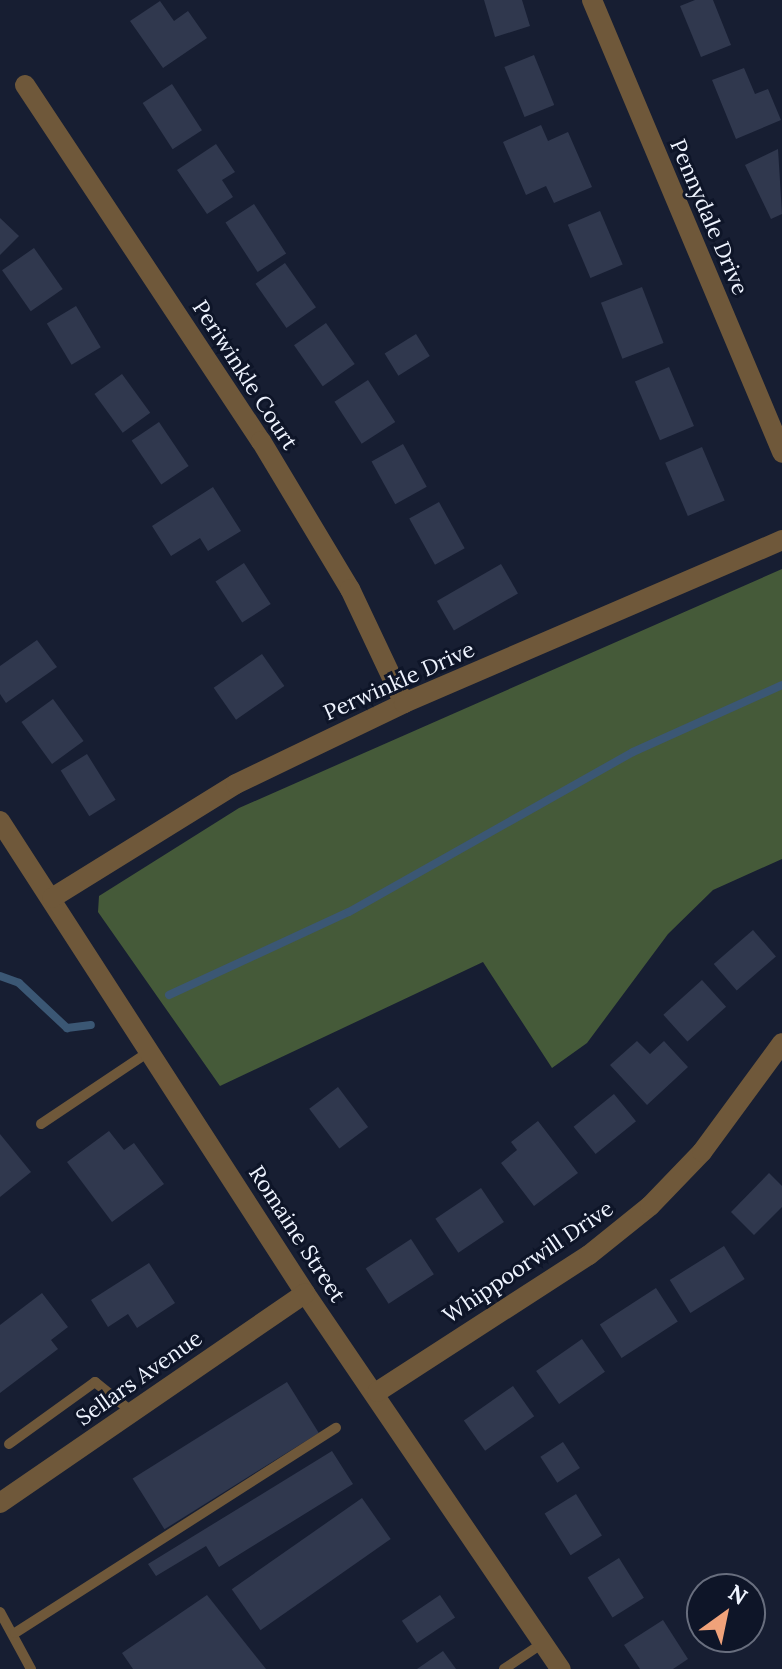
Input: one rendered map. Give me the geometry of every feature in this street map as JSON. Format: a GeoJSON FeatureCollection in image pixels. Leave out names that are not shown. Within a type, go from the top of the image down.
{"type":"FeatureCollection","features":[{"type":"Feature","properties":{"kind":"street","name":"Pennydale Drive"},"geometry":{"type":"LineString","coordinates":[[592,0],[782,453]]}},
{"type":"Feature","properties":{"kind":"street","name":"Periwinkle Court"},"geometry":{"type":"LineString","coordinates":[[25,85],[261,441],[350,589],[404,703]]}},
{"type":"Feature","properties":{"kind":"street","name":"Perwinkle Drive"},"geometry":{"type":"LineString","coordinates":[[52,898],[236,784],[404,703],[782,540]]}},
{"type":"Feature","properties":{"kind":"street","name":"Romaine Street"},"geometry":{"type":"LineString","coordinates":[[0,821],[305,1293],[377,1392],[561,1669]]}},
{"type":"Feature","properties":{"kind":"street","name":"Whippoorwill Drive"},"geometry":{"type":"LineString","coordinates":[[377,1392],[589,1255],[650,1206],[702,1152],[782,1043]]}},
{"type":"Feature","properties":{"kind":"street","name":"Sellars Avenue"},"geometry":{"type":"LineString","coordinates":[[0,1503],[305,1293]]}},
{"type":"Feature","properties":{"kind":"lane"},"geometry":{"type":"LineString","coordinates":[[41,1124],[150,1051]]}},
{"type":"Feature","properties":{"kind":"lane"},"geometry":{"type":"LineString","coordinates":[[9,1444],[95,1382],[132,1412]]}},
{"type":"Feature","properties":{"kind":"lane"},"geometry":{"type":"LineString","coordinates":[[15,1633],[336,1428]]}},
{"type":"Feature","properties":{"kind":"lane"},"geometry":{"type":"LineString","coordinates":[[0,1612],[15,1633],[31,1669]]}},
{"type":"Feature","properties":{"kind":"lane"},"geometry":{"type":"LineString","coordinates":[[504,1669],[543,1643]]}},
{"type":"Feature","properties":{"kind":"green space"},"geometry":{"type":"Polygon","coordinates":[[[782,569],[782,859],[713,890],[668,934],[587,1043],[552,1068],[483,962],[220,1086],[98,912],[99,896],[239,808],[782,569]]]}},
{"type":"Feature","properties":{"kind":"building"},"geometry":{"type":"Polygon","coordinates":[[[484,0],[522,0],[530,26],[495,37],[484,0]]]}},
{"type":"Feature","properties":{"kind":"building"},"geometry":{"type":"Polygon","coordinates":[[[695,0],[713,0],[731,45],[701,57],[680,6],[695,0]]]}},
{"type":"Feature","properties":{"kind":"building"},"geometry":{"type":"Polygon","coordinates":[[[160,1],[174,21],[188,11],[207,38],[163,68],[130,21],[160,1]]]}},
{"type":"Feature","properties":{"kind":"building"},"geometry":{"type":"Polygon","coordinates":[[[534,55],[554,105],[525,117],[504,67],[534,55]]]}},
{"type":"Feature","properties":{"kind":"building"},"geometry":{"type":"Polygon","coordinates":[[[744,68],[755,94],[768,89],[781,120],[736,139],[712,80],[744,68]]]}},
{"type":"Feature","properties":{"kind":"building"},"geometry":{"type":"Polygon","coordinates":[[[172,84],[202,130],[173,149],[143,103],[172,84]]]}},
{"type":"Feature","properties":{"kind":"building"},"geometry":{"type":"Polygon","coordinates":[[[541,125],[548,141],[568,132],[592,187],[554,203],[546,186],[526,195],[503,142],[541,125]]]}},
{"type":"Feature","properties":{"kind":"building"},"geometry":{"type":"Polygon","coordinates":[[[216,144],[235,172],[222,180],[233,197],[207,214],[177,170],[216,144]]]}},
{"type":"Feature","properties":{"kind":"building"},"geometry":{"type":"Polygon","coordinates":[[[778,149],[782,214],[771,219],[745,165],[778,149]]]}},
{"type":"Feature","properties":{"kind":"building"},"geometry":{"type":"Polygon","coordinates":[[[254,204],[286,253],[258,272],[225,223],[254,204]]]}},
{"type":"Feature","properties":{"kind":"building"},"geometry":{"type":"Polygon","coordinates":[[[600,211],[623,264],[590,278],[568,225],[600,211]]]}},
{"type":"Feature","properties":{"kind":"building"},"geometry":{"type":"Polygon","coordinates":[[[0,218],[19,236],[0,255],[0,218]]]}},
{"type":"Feature","properties":{"kind":"building"},"geometry":{"type":"Polygon","coordinates":[[[34,248],[63,289],[31,311],[2,270],[34,248]]]}},
{"type":"Feature","properties":{"kind":"building"},"geometry":{"type":"Polygon","coordinates":[[[285,263],[316,307],[286,328],[256,284],[285,263]]]}},
{"type":"Feature","properties":{"kind":"building"},"geometry":{"type":"Polygon","coordinates":[[[642,287],[664,343],[622,359],[601,303],[642,287]]]}},
{"type":"Feature","properties":{"kind":"building"},"geometry":{"type":"Polygon","coordinates":[[[76,306],[101,347],[72,365],[47,324],[76,306]]]}},
{"type":"Feature","properties":{"kind":"building"},"geometry":{"type":"Polygon","coordinates":[[[326,323],[355,364],[323,386],[294,345],[326,323]]]}},
{"type":"Feature","properties":{"kind":"building"},"geometry":{"type":"Polygon","coordinates":[[[416,334],[430,356],[398,376],[385,354],[416,334]]]}},
{"type":"Feature","properties":{"kind":"building"},"geometry":{"type":"Polygon","coordinates":[[[669,367],[694,426],[660,440],[635,381],[669,367]]]}},
{"type":"Feature","properties":{"kind":"building"},"geometry":{"type":"Polygon","coordinates":[[[122,374],[150,413],[123,433],[94,394],[122,374]]]}},
{"type":"Feature","properties":{"kind":"building"},"geometry":{"type":"Polygon","coordinates":[[[368,380],[395,422],[362,444],[334,402],[368,380]]]}},
{"type":"Feature","properties":{"kind":"building"},"geometry":{"type":"Polygon","coordinates":[[[159,422],[189,466],[161,484],[132,440],[159,422]]]}},
{"type":"Feature","properties":{"kind":"building"},"geometry":{"type":"Polygon","coordinates":[[[403,444],[427,487],[395,504],[372,461],[403,444]]]}},
{"type":"Feature","properties":{"kind":"building"},"geometry":{"type":"Polygon","coordinates":[[[702,447],[725,500],[688,516],[665,463],[702,447]]]}},
{"type":"Feature","properties":{"kind":"building"},"geometry":{"type":"Polygon","coordinates":[[[213,487],[241,531],[208,551],[200,538],[171,556],[152,526],[213,487]]]}},
{"type":"Feature","properties":{"kind":"building"},"geometry":{"type":"Polygon","coordinates":[[[439,502],[465,548],[435,565],[409,518],[439,502]]]}},
{"type":"Feature","properties":{"kind":"building"},"geometry":{"type":"Polygon","coordinates":[[[244,563],[271,604],[242,623],[215,582],[244,563]]]}},
{"type":"Feature","properties":{"kind":"building"},"geometry":{"type":"Polygon","coordinates":[[[501,564],[518,593],[454,630],[437,601],[501,564]]]}},
{"type":"Feature","properties":{"kind":"building"},"geometry":{"type":"Polygon","coordinates":[[[37,640],[57,667],[6,703],[0,694],[0,666],[37,640]]]}},
{"type":"Feature","properties":{"kind":"building"},"geometry":{"type":"Polygon","coordinates":[[[262,654],[284,686],[236,720],[214,688],[262,654]]]}},
{"type":"Feature","properties":{"kind":"building"},"geometry":{"type":"Polygon","coordinates":[[[53,699],[84,741],[52,764],[21,722],[53,699]]]}},
{"type":"Feature","properties":{"kind":"building"},"geometry":{"type":"Polygon","coordinates":[[[87,754],[116,800],[89,816],[61,770],[87,754]]]}},
{"type":"Feature","properties":{"kind":"building"},"geometry":{"type":"Polygon","coordinates":[[[753,930],[776,956],[737,991],[714,964],[753,930]]]}},
{"type":"Feature","properties":{"kind":"building"},"geometry":{"type":"Polygon","coordinates":[[[702,980],[726,1007],[687,1042],[663,1015],[702,980]]]}},
{"type":"Feature","properties":{"kind":"building"},"geometry":{"type":"Polygon","coordinates":[[[637,1041],[650,1054],[664,1041],[688,1067],[647,1105],[610,1065],[637,1041]]]}},
{"type":"Feature","properties":{"kind":"building"},"geometry":{"type":"Polygon","coordinates":[[[338,1087],[368,1127],[339,1149],[309,1109],[338,1087]]]}},
{"type":"Feature","properties":{"kind":"building"},"geometry":{"type":"Polygon","coordinates":[[[614,1094],[636,1121],[596,1154],[574,1127],[614,1094]]]}},
{"type":"Feature","properties":{"kind":"building"},"geometry":{"type":"Polygon","coordinates":[[[538,1121],[578,1173],[534,1206],[501,1163],[517,1150],[511,1142],[538,1121]]]}},
{"type":"Feature","properties":{"kind":"building"},"geometry":{"type":"Polygon","coordinates":[[[109,1131],[124,1150],[134,1143],[164,1184],[112,1222],[67,1162],[109,1131]]]}},
{"type":"Feature","properties":{"kind":"building"},"geometry":{"type":"Polygon","coordinates":[[[0,1134],[31,1172],[0,1197],[0,1134]]]}},
{"type":"Feature","properties":{"kind":"building"},"geometry":{"type":"Polygon","coordinates":[[[769,1173],[782,1186],[782,1207],[754,1235],[731,1212],[769,1173]]]}},
{"type":"Feature","properties":{"kind":"building"},"geometry":{"type":"Polygon","coordinates":[[[481,1188],[504,1222],[458,1253],[435,1219],[481,1188]]]}},
{"type":"Feature","properties":{"kind":"building"},"geometry":{"type":"Polygon","coordinates":[[[411,1239],[434,1274],[389,1304],[366,1268],[411,1239]]]}},
{"type":"Feature","properties":{"kind":"building"},"geometry":{"type":"Polygon","coordinates":[[[724,1246],[745,1279],[690,1313],[670,1280],[724,1246]]]}},
{"type":"Feature","properties":{"kind":"building"},"geometry":{"type":"Polygon","coordinates":[[[149,1263],[175,1303],[137,1328],[128,1314],[108,1327],[91,1300],[149,1263]]]}},
{"type":"Feature","properties":{"kind":"building"},"geometry":{"type":"Polygon","coordinates":[[[656,1288],[678,1322],[622,1358],[600,1324],[656,1288]]]}},
{"type":"Feature","properties":{"kind":"building"},"geometry":{"type":"Polygon","coordinates":[[[42,1293],[68,1327],[51,1340],[58,1349],[0,1393],[0,1325],[42,1293]]]}},
{"type":"Feature","properties":{"kind":"building"},"geometry":{"type":"Polygon","coordinates":[[[582,1339],[605,1372],[559,1404],[536,1371],[582,1339]]]}},
{"type":"Feature","properties":{"kind":"building"},"geometry":{"type":"Polygon","coordinates":[[[287,1382],[319,1433],[164,1529],[133,1478],[287,1382]]]}},
{"type":"Feature","properties":{"kind":"building"},"geometry":{"type":"Polygon","coordinates":[[[513,1386],[534,1416],[485,1451],[464,1420],[513,1386]]]}},
{"type":"Feature","properties":{"kind":"building"},"geometry":{"type":"Polygon","coordinates":[[[563,1442],[580,1468],[557,1483],[540,1457],[563,1442]]]}},
{"type":"Feature","properties":{"kind":"building"},"geometry":{"type":"Polygon","coordinates":[[[332,1451],[353,1484],[219,1567],[206,1546],[156,1576],[148,1564],[332,1451]]]}},
{"type":"Feature","properties":{"kind":"building"},"geometry":{"type":"Polygon","coordinates":[[[576,1494],[602,1536],[571,1555],[545,1514],[576,1494]]]}},
{"type":"Feature","properties":{"kind":"building"},"geometry":{"type":"Polygon","coordinates":[[[362,1498],[391,1539],[260,1630],[232,1589],[362,1498]]]}},
{"type":"Feature","properties":{"kind":"building"},"geometry":{"type":"Polygon","coordinates":[[[619,1558],[644,1598],[613,1617],[588,1578],[619,1558]]]}},
{"type":"Feature","properties":{"kind":"building"},"geometry":{"type":"Polygon","coordinates":[[[207,1595],[266,1669],[133,1669],[122,1653],[207,1595]]]}},
{"type":"Feature","properties":{"kind":"building"},"geometry":{"type":"Polygon","coordinates":[[[440,1595],[455,1617],[417,1643],[402,1621],[440,1595]]]}},
{"type":"Feature","properties":{"kind":"building"},"geometry":{"type":"Polygon","coordinates":[[[663,1620],[688,1659],[673,1669],[640,1669],[624,1645],[663,1620]]]}},
{"type":"Feature","properties":{"kind":"building"},"geometry":{"type":"Polygon","coordinates":[[[443,1651],[456,1669],[417,1669],[443,1651]]]}},
{"type":"Feature","properties":{"kind":"waterway"},"geometry":{"type":"LineString","coordinates":[[169,995],[349,912],[633,752],[782,685]]}},
{"type":"Feature","properties":{"kind":"waterway"},"geometry":{"type":"LineString","coordinates":[[0,976],[19,983],[67,1028],[91,1025]]}}]}
